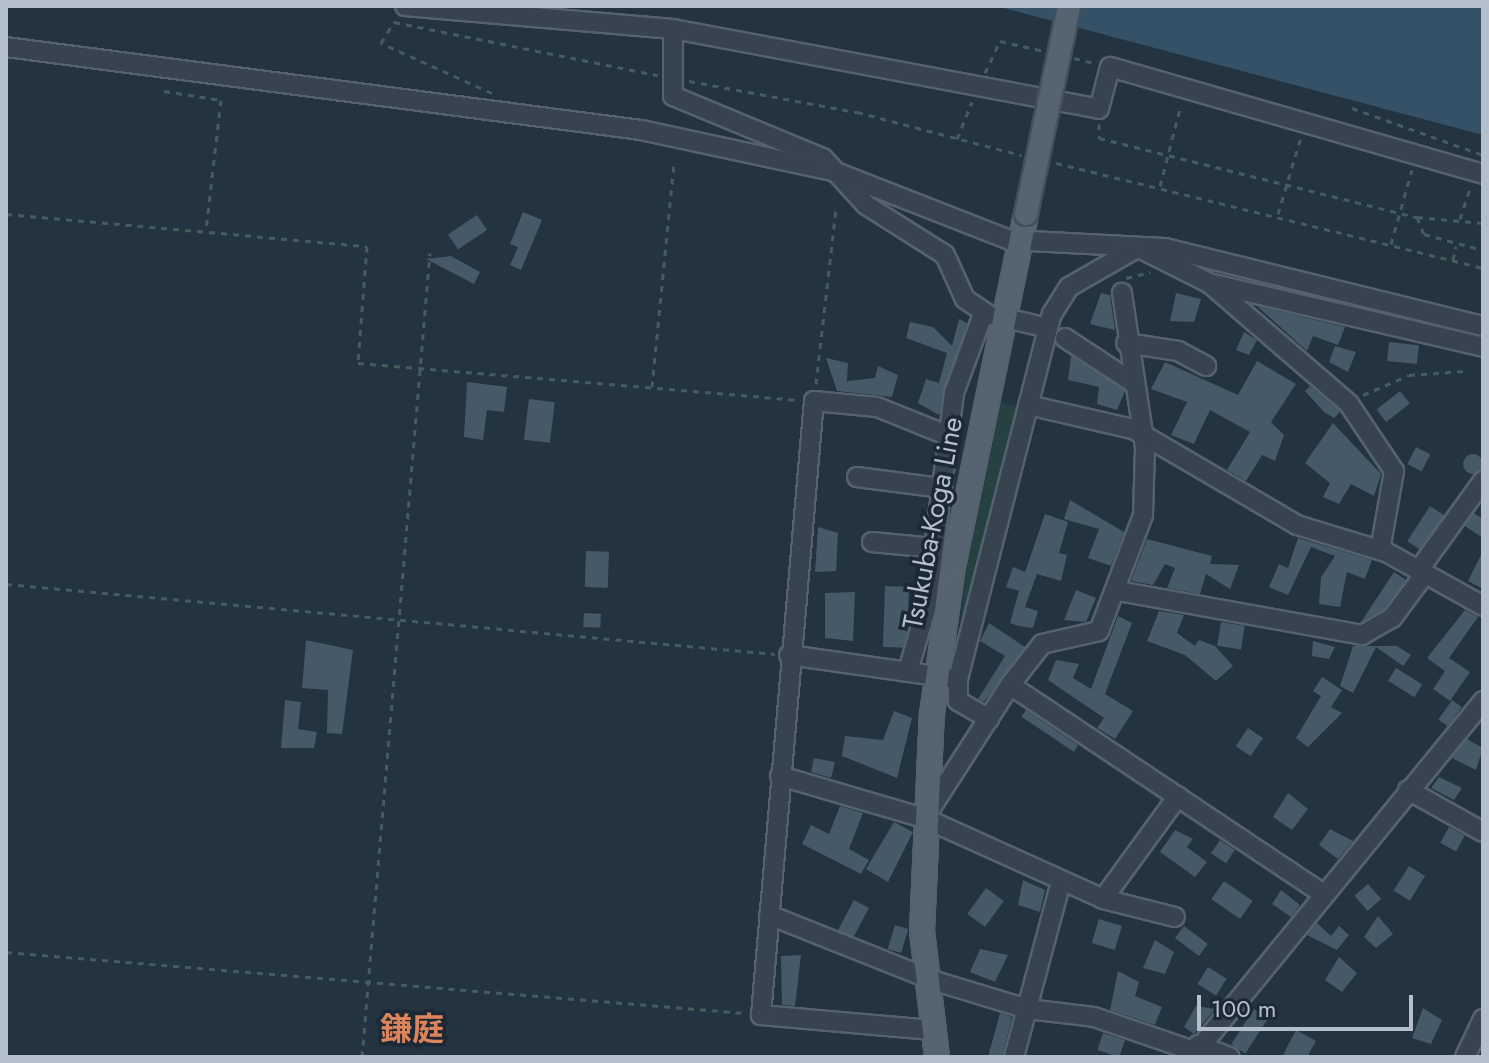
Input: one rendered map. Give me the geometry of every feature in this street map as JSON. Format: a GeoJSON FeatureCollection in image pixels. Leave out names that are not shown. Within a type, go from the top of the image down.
{"type":"FeatureCollection","features":[{"type":"Feature","properties":{"kind":"main road","name":"Tsukuba-Koga Line"},"geometry":{"type":"LineString","coordinates":[[937,1057],[925,978],[924,818],[1020,242],[1069,6]]}},
{"type":"Feature","properties":{"kind":"street"},"geometry":{"type":"LineString","coordinates":[[405,6],[673,29],[980,84],[1099,109],[1110,67],[1185,86],[1416,155],[1480,167]]}},
{"type":"Feature","properties":{"kind":"street"},"geometry":{"type":"LineString","coordinates":[[673,29],[668,77],[673,96],[823,158],[866,205],[945,255],[965,299],[986,314],[954,393],[934,548],[908,671]]}},
{"type":"Feature","properties":{"kind":"street"},"geometry":{"type":"LineString","coordinates":[[6,47],[641,130],[833,171],[1020,242],[1137,247],[1224,261],[1483,326]]}},
{"type":"Feature","properties":{"kind":"street"},"geometry":{"type":"LineString","coordinates":[[1137,247],[1209,283],[1483,347]]}},
{"type":"Feature","properties":{"kind":"street"},"geometry":{"type":"LineString","coordinates":[[989,719],[958,701],[947,678],[1048,328],[1069,287],[1137,247]]}},
{"type":"Feature","properties":{"kind":"street"},"geometry":{"type":"LineString","coordinates":[[1209,283],[1349,404],[1394,471],[1380,550]]}},
{"type":"Feature","properties":{"kind":"street"},"geometry":{"type":"LineString","coordinates":[[924,818],[1010,685],[1042,644],[1094,636],[1118,591],[1143,515],[1143,434],[1126,343],[1122,293]]}},
{"type":"Feature","properties":{"kind":"street"},"geometry":{"type":"LineString","coordinates":[[1018,321],[1048,328]]}},
{"type":"Feature","properties":{"kind":"street"},"geometry":{"type":"LineString","coordinates":[[1065,338],[1090,347],[1132,382]]}},
{"type":"Feature","properties":{"kind":"street"},"geometry":{"type":"LineString","coordinates":[[1126,343],[1178,351],[1206,366]]}},
{"type":"Feature","properties":{"kind":"street"},"geometry":{"type":"LineString","coordinates":[[932,1030],[761,1015],[789,655],[814,401],[877,407],[949,436]]}},
{"type":"Feature","properties":{"kind":"street"},"geometry":{"type":"LineString","coordinates":[[1028,405],[1143,434],[1297,525],[1380,550],[1483,606]]}},
{"type":"Feature","properties":{"kind":"street"},"geometry":{"type":"LineString","coordinates":[[857,477],[942,488]]}},
{"type":"Feature","properties":{"kind":"street"},"geometry":{"type":"LineString","coordinates":[[1118,591],[1362,635],[1392,618],[1483,481]]}},
{"type":"Feature","properties":{"kind":"street"},"geometry":{"type":"LineString","coordinates":[[872,542],[934,548]]}},
{"type":"Feature","properties":{"kind":"street"},"geometry":{"type":"LineString","coordinates":[[789,655],[947,678]]}},
{"type":"Feature","properties":{"kind":"street"},"geometry":{"type":"LineString","coordinates":[[1010,685],[1320,892]]}},
{"type":"Feature","properties":{"kind":"street"},"geometry":{"type":"LineString","coordinates":[[1195,1051],[1320,892],[1483,701]]}},
{"type":"Feature","properties":{"kind":"street"},"geometry":{"type":"LineString","coordinates":[[780,776],[924,818],[1103,899],[1175,917]]}},
{"type":"Feature","properties":{"kind":"street"},"geometry":{"type":"LineString","coordinates":[[1408,790],[1483,832]]}},
{"type":"Feature","properties":{"kind":"street"},"geometry":{"type":"LineString","coordinates":[[1103,899],[1178,796]]}},
{"type":"Feature","properties":{"kind":"street"},"geometry":{"type":"LineString","coordinates":[[1014,1057],[1061,882]]}},
{"type":"Feature","properties":{"kind":"street"},"geometry":{"type":"LineString","coordinates":[[769,915],[925,978],[1028,1009],[1094,1017],[1195,1051],[1230,1057]]}},
{"type":"Feature","properties":{"kind":"street"},"geometry":{"type":"LineString","coordinates":[[1465,1057],[1483,1019]]}},
{"type":"Feature","properties":{"kind":"path"},"geometry":{"type":"LineString","coordinates":[[505,99],[381,43],[394,22],[668,77],[1035,158]]}},
{"type":"Feature","properties":{"kind":"path"},"geometry":{"type":"LineString","coordinates":[[957,139],[1000,41],[1055,54]]}},
{"type":"Feature","properties":{"kind":"path"},"geometry":{"type":"LineString","coordinates":[[1069,57],[1110,67]]}},
{"type":"Feature","properties":{"kind":"path"},"geometry":{"type":"LineString","coordinates":[[1160,186],[1185,86]]}},
{"type":"Feature","properties":{"kind":"path"},"geometry":{"type":"LineString","coordinates":[[164,91],[221,100],[206,231]]}},
{"type":"Feature","properties":{"kind":"path"},"geometry":{"type":"LineString","coordinates":[[1352,108],[1480,167],[1460,219]]}},
{"type":"Feature","properties":{"kind":"path"},"geometry":{"type":"LineString","coordinates":[[1099,109],[1099,138],[1417,217],[1483,223]]}},
{"type":"Feature","properties":{"kind":"path"},"geometry":{"type":"LineString","coordinates":[[1278,214],[1306,122]]}},
{"type":"Feature","properties":{"kind":"path"},"geometry":{"type":"LineString","coordinates":[[1391,244],[1416,155]]}},
{"type":"Feature","properties":{"kind":"path"},"geometry":{"type":"LineString","coordinates":[[1049,161],[1278,214],[1483,268]]}},
{"type":"Feature","properties":{"kind":"path"},"geometry":{"type":"LineString","coordinates":[[652,387],[674,163]]}},
{"type":"Feature","properties":{"kind":"path"},"geometry":{"type":"LineString","coordinates":[[6,214],[367,246],[358,363],[814,401],[836,209]]}},
{"type":"Feature","properties":{"kind":"path"},"geometry":{"type":"LineString","coordinates":[[1417,217],[1424,234],[1456,246],[1483,250]]}},
{"type":"Feature","properties":{"kind":"path"},"geometry":{"type":"LineString","coordinates":[[1453,260],[1456,246]]}},
{"type":"Feature","properties":{"kind":"path"},"geometry":{"type":"LineString","coordinates":[[362,1057],[430,253]]}},
{"type":"Feature","properties":{"kind":"path"},"geometry":{"type":"LineString","coordinates":[[1349,404],[1409,375],[1465,371]]}},
{"type":"Feature","properties":{"kind":"path"},"geometry":{"type":"LineString","coordinates":[[6,584],[400,617],[789,655]]}},
{"type":"Feature","properties":{"kind":"path"},"geometry":{"type":"LineString","coordinates":[[6,952],[761,1015]]}},
{"type":"Feature","properties":{"kind":"green space"},"geometry":{"type":"Polygon","coordinates":[[[1001,402],[1020,407],[957,662],[965,579],[1001,402]]]}},
{"type":"Feature","properties":{"kind":"water"},"geometry":{"type":"Polygon","coordinates":[[[996,6],[1483,6],[1483,135],[1291,84],[996,6]]]}},
{"type":"Feature","properties":{"kind":"building"},"geometry":{"type":"Polygon","coordinates":[[[523,212],[542,220],[521,270],[510,265],[518,247],[510,244],[523,212]]]}},
{"type":"Feature","properties":{"kind":"building"},"geometry":{"type":"Polygon","coordinates":[[[477,215],[487,230],[458,249],[448,235],[477,215]]]}},
{"type":"Feature","properties":{"kind":"building"},"geometry":{"type":"Polygon","coordinates":[[[451,256],[480,272],[474,284],[426,259],[451,256]]]}},
{"type":"Feature","properties":{"kind":"building"},"geometry":{"type":"Polygon","coordinates":[[[1101,293],[1110,295],[1115,330],[1090,324],[1101,293]]]}},
{"type":"Feature","properties":{"kind":"building"},"geometry":{"type":"Polygon","coordinates":[[[1176,293],[1201,299],[1194,322],[1170,321],[1176,293]]]}},
{"type":"Feature","properties":{"kind":"building"},"geometry":{"type":"Polygon","coordinates":[[[1257,306],[1345,327],[1338,345],[1313,336],[1307,351],[1257,306]]]}},
{"type":"Feature","properties":{"kind":"building"},"geometry":{"type":"Polygon","coordinates":[[[959,319],[967,323],[939,415],[918,403],[926,379],[939,383],[947,353],[906,338],[910,322],[933,327],[952,346],[959,319]]]}},
{"type":"Feature","properties":{"kind":"building"},"geometry":{"type":"Polygon","coordinates":[[[1244,332],[1257,340],[1249,355],[1236,350],[1244,332]]]}},
{"type":"Feature","properties":{"kind":"building"},"geometry":{"type":"Polygon","coordinates":[[[1389,342],[1419,345],[1417,364],[1387,361],[1389,342]]]}},
{"type":"Feature","properties":{"kind":"building"},"geometry":{"type":"Polygon","coordinates":[[[1335,346],[1356,352],[1348,372],[1329,362],[1335,346]]]}},
{"type":"Feature","properties":{"kind":"building"},"geometry":{"type":"Polygon","coordinates":[[[1071,356],[1125,391],[1117,410],[1097,404],[1099,387],[1068,380],[1071,356]]]}},
{"type":"Feature","properties":{"kind":"building"},"geometry":{"type":"Polygon","coordinates":[[[826,358],[848,363],[847,381],[875,378],[878,366],[898,375],[892,397],[837,391],[826,358]]]}},
{"type":"Feature","properties":{"kind":"building"},"geometry":{"type":"Polygon","coordinates":[[[1257,361],[1296,384],[1271,422],[1284,435],[1275,461],[1262,455],[1246,481],[1227,470],[1250,432],[1210,410],[1194,444],[1171,435],[1187,402],[1151,389],[1165,362],[1238,395],[1257,361]]]}},
{"type":"Feature","properties":{"kind":"building"},"geometry":{"type":"Polygon","coordinates":[[[467,382],[507,387],[504,412],[487,410],[483,440],[464,437],[467,382]]]}},
{"type":"Feature","properties":{"kind":"building"},"geometry":{"type":"Polygon","coordinates":[[[1310,386],[1340,412],[1334,418],[1324,412],[1305,391],[1310,386]]]}},
{"type":"Feature","properties":{"kind":"building"},"geometry":{"type":"Polygon","coordinates":[[[1400,391],[1410,404],[1386,422],[1376,409],[1400,391]]]}},
{"type":"Feature","properties":{"kind":"building"},"geometry":{"type":"Polygon","coordinates":[[[529,399],[555,402],[550,443],[524,440],[529,399]]]}},
{"type":"Feature","properties":{"kind":"building"},"geometry":{"type":"Polygon","coordinates":[[[1333,423],[1381,474],[1374,496],[1351,484],[1339,504],[1323,497],[1330,483],[1305,463],[1333,423]]]}},
{"type":"Feature","properties":{"kind":"building"},"geometry":{"type":"Polygon","coordinates":[[[1416,447],[1430,454],[1422,471],[1407,464],[1416,447]]]}},
{"type":"Feature","properties":{"kind":"building"},"geometry":{"type":"Polygon","coordinates":[[[1473,454],[1480,457],[1483,464],[1480,471],[1473,474],[1466,471],[1463,464],[1466,457],[1473,454]]]}},
{"type":"Feature","properties":{"kind":"building"},"geometry":{"type":"Polygon","coordinates":[[[1070,500],[1124,532],[1111,566],[1088,558],[1099,529],[1064,519],[1070,500]]]}},
{"type":"Feature","properties":{"kind":"building"},"geometry":{"type":"Polygon","coordinates":[[[1430,506],[1444,515],[1421,550],[1407,541],[1430,506]]]}},
{"type":"Feature","properties":{"kind":"building"},"geometry":{"type":"Polygon","coordinates":[[[1474,513],[1483,519],[1483,538],[1465,526],[1474,513]]]}},
{"type":"Feature","properties":{"kind":"building"},"geometry":{"type":"Polygon","coordinates":[[[1045,514],[1068,522],[1059,553],[1067,555],[1061,581],[1037,574],[1025,607],[1038,611],[1033,628],[1019,626],[1010,623],[1019,591],[1006,587],[1013,567],[1025,572],[1045,514]]]}},
{"type":"Feature","properties":{"kind":"building"},"geometry":{"type":"Polygon","coordinates":[[[818,527],[838,533],[836,571],[815,572],[818,527]]]}},
{"type":"Feature","properties":{"kind":"building"},"geometry":{"type":"Polygon","coordinates":[[[1298,538],[1372,560],[1365,579],[1347,572],[1340,607],[1319,604],[1321,577],[1335,556],[1311,547],[1288,595],[1269,587],[1279,564],[1288,568],[1298,538]]]}},
{"type":"Feature","properties":{"kind":"building"},"geometry":{"type":"Polygon","coordinates":[[[1147,539],[1212,556],[1210,564],[1239,565],[1230,589],[1206,574],[1200,594],[1167,588],[1175,568],[1165,564],[1153,585],[1131,581],[1147,539]]]}},
{"type":"Feature","properties":{"kind":"building"},"geometry":{"type":"Polygon","coordinates":[[[586,551],[609,552],[608,588],[585,587],[586,551]]]}},
{"type":"Feature","properties":{"kind":"building"},"geometry":{"type":"Polygon","coordinates":[[[1483,551],[1483,589],[1468,581],[1483,551]]]}},
{"type":"Feature","properties":{"kind":"building"},"geometry":{"type":"Polygon","coordinates":[[[1394,572],[1406,580],[1384,609],[1361,622],[1394,572]]]}},
{"type":"Feature","properties":{"kind":"building"},"geometry":{"type":"Polygon","coordinates":[[[885,586],[909,587],[907,648],[883,647],[885,586]]]}},
{"type":"Feature","properties":{"kind":"building"},"geometry":{"type":"Polygon","coordinates":[[[1076,590],[1096,598],[1086,622],[1064,620],[1076,590]]]}},
{"type":"Feature","properties":{"kind":"building"},"geometry":{"type":"Polygon","coordinates":[[[855,592],[853,641],[825,638],[825,593],[855,592]]]}},
{"type":"Feature","properties":{"kind":"building"},"geometry":{"type":"Polygon","coordinates":[[[1465,610],[1478,617],[1449,658],[1470,672],[1450,701],[1433,689],[1445,671],[1427,658],[1465,610]]]}},
{"type":"Feature","properties":{"kind":"building"},"geometry":{"type":"Polygon","coordinates":[[[1159,611],[1184,615],[1177,633],[1195,646],[1199,640],[1215,646],[1233,666],[1216,681],[1185,655],[1147,641],[1159,611]]]}},
{"type":"Feature","properties":{"kind":"building"},"geometry":{"type":"Polygon","coordinates":[[[584,613],[601,614],[600,628],[583,627],[584,613]]]}},
{"type":"Feature","properties":{"kind":"building"},"geometry":{"type":"Polygon","coordinates":[[[1118,616],[1132,623],[1105,694],[1133,711],[1115,739],[1097,728],[1104,718],[1048,680],[1056,660],[1079,664],[1073,678],[1091,689],[1118,616]]]}},
{"type":"Feature","properties":{"kind":"building"},"geometry":{"type":"Polygon","coordinates":[[[1221,622],[1245,626],[1241,649],[1217,646],[1221,622]]]}},
{"type":"Feature","properties":{"kind":"building"},"geometry":{"type":"Polygon","coordinates":[[[989,623],[1025,647],[984,702],[978,699],[1005,656],[980,641],[989,623]]]}},
{"type":"Feature","properties":{"kind":"building"},"geometry":{"type":"Polygon","coordinates":[[[306,640],[353,650],[342,734],[327,733],[328,690],[302,688],[306,640]]]}},
{"type":"Feature","properties":{"kind":"building"},"geometry":{"type":"Polygon","coordinates":[[[1313,641],[1335,647],[1329,659],[1312,656],[1313,641]]]}},
{"type":"Feature","properties":{"kind":"building"},"geometry":{"type":"Polygon","coordinates":[[[1353,646],[1397,646],[1411,655],[1403,666],[1376,647],[1353,693],[1340,686],[1353,646]]]}},
{"type":"Feature","properties":{"kind":"building"},"geometry":{"type":"Polygon","coordinates":[[[1396,668],[1422,684],[1414,697],[1388,681],[1396,668]]]}},
{"type":"Feature","properties":{"kind":"building"},"geometry":{"type":"Polygon","coordinates":[[[1322,677],[1342,690],[1331,707],[1342,713],[1308,747],[1296,738],[1321,696],[1313,691],[1322,677]]]}},
{"type":"Feature","properties":{"kind":"building"},"geometry":{"type":"Polygon","coordinates":[[[285,700],[301,702],[298,729],[317,732],[314,748],[281,748],[285,700]]]}},
{"type":"Feature","properties":{"kind":"building"},"geometry":{"type":"Polygon","coordinates":[[[1452,700],[1462,707],[1448,727],[1438,720],[1452,700]]]}},
{"type":"Feature","properties":{"kind":"building"},"geometry":{"type":"Polygon","coordinates":[[[1026,710],[1078,745],[1074,752],[1022,717],[1026,710]]]}},
{"type":"Feature","properties":{"kind":"building"},"geometry":{"type":"Polygon","coordinates":[[[894,711],[912,718],[897,778],[842,756],[845,736],[883,740],[894,711]]]}},
{"type":"Feature","properties":{"kind":"building"},"geometry":{"type":"Polygon","coordinates":[[[1248,728],[1263,738],[1251,756],[1236,746],[1248,728]]]}},
{"type":"Feature","properties":{"kind":"building"},"geometry":{"type":"Polygon","coordinates":[[[1467,739],[1483,748],[1476,770],[1452,758],[1467,739]]]}},
{"type":"Feature","properties":{"kind":"building"},"geometry":{"type":"Polygon","coordinates":[[[814,758],[835,762],[831,778],[811,772],[814,758]]]}},
{"type":"Feature","properties":{"kind":"building"},"geometry":{"type":"Polygon","coordinates":[[[1439,777],[1462,788],[1454,800],[1431,788],[1439,777]]]}},
{"type":"Feature","properties":{"kind":"building"},"geometry":{"type":"Polygon","coordinates":[[[1288,793],[1308,809],[1292,830],[1273,817],[1288,793]]]}},
{"type":"Feature","properties":{"kind":"building"},"geometry":{"type":"Polygon","coordinates":[[[840,806],[863,813],[849,849],[869,860],[861,874],[802,844],[811,825],[829,834],[840,806]]]}},
{"type":"Feature","properties":{"kind":"building"},"geometry":{"type":"Polygon","coordinates":[[[894,822],[913,832],[888,882],[866,869],[894,822]]]}},
{"type":"Feature","properties":{"kind":"building"},"geometry":{"type":"Polygon","coordinates":[[[1449,827],[1465,836],[1456,851],[1440,843],[1449,827]]]}},
{"type":"Feature","properties":{"kind":"building"},"geometry":{"type":"Polygon","coordinates":[[[1330,829],[1353,841],[1338,859],[1319,845],[1330,829]]]}},
{"type":"Feature","properties":{"kind":"building"},"geometry":{"type":"Polygon","coordinates":[[[1175,830],[1193,839],[1187,847],[1207,862],[1195,877],[1160,852],[1175,830]]]}},
{"type":"Feature","properties":{"kind":"building"},"geometry":{"type":"Polygon","coordinates":[[[1220,840],[1235,850],[1226,863],[1211,853],[1220,840]]]}},
{"type":"Feature","properties":{"kind":"building"},"geometry":{"type":"Polygon","coordinates":[[[1409,866],[1425,876],[1410,901],[1394,891],[1409,866]]]}},
{"type":"Feature","properties":{"kind":"building"},"geometry":{"type":"Polygon","coordinates":[[[1023,880],[1045,890],[1040,912],[1018,905],[1023,880]]]}},
{"type":"Feature","properties":{"kind":"building"},"geometry":{"type":"Polygon","coordinates":[[[1224,881],[1253,901],[1240,919],[1211,899],[1224,881]]]}},
{"type":"Feature","properties":{"kind":"building"},"geometry":{"type":"Polygon","coordinates":[[[1368,884],[1381,899],[1368,911],[1354,896],[1368,884]]]}},
{"type":"Feature","properties":{"kind":"building"},"geometry":{"type":"Polygon","coordinates":[[[986,888],[1004,901],[985,927],[967,914],[986,888]]]}},
{"type":"Feature","properties":{"kind":"building"},"geometry":{"type":"Polygon","coordinates":[[[1281,890],[1300,905],[1291,917],[1272,904],[1281,890]]]}},
{"type":"Feature","properties":{"kind":"building"},"geometry":{"type":"Polygon","coordinates":[[[854,900],[869,908],[853,938],[838,930],[854,900]]]}},
{"type":"Feature","properties":{"kind":"building"},"geometry":{"type":"Polygon","coordinates":[[[1378,916],[1393,934],[1376,948],[1364,937],[1378,916]]]}},
{"type":"Feature","properties":{"kind":"building"},"geometry":{"type":"Polygon","coordinates":[[[1099,919],[1122,926],[1115,950],[1092,943],[1099,919]]]}},
{"type":"Feature","properties":{"kind":"building"},"geometry":{"type":"Polygon","coordinates":[[[1317,923],[1331,936],[1339,926],[1349,935],[1337,950],[1307,935],[1317,923]]]}},
{"type":"Feature","properties":{"kind":"building"},"geometry":{"type":"Polygon","coordinates":[[[895,925],[908,929],[901,953],[888,949],[895,925]]]}},
{"type":"Feature","properties":{"kind":"building"},"geometry":{"type":"Polygon","coordinates":[[[1184,926],[1208,944],[1199,956],[1175,938],[1184,926]]]}},
{"type":"Feature","properties":{"kind":"building"},"geometry":{"type":"Polygon","coordinates":[[[1155,940],[1174,952],[1165,974],[1143,968],[1155,940]]]}},
{"type":"Feature","properties":{"kind":"building"},"geometry":{"type":"Polygon","coordinates":[[[980,949],[1008,955],[995,982],[970,972],[980,949]]]}},
{"type":"Feature","properties":{"kind":"building"},"geometry":{"type":"Polygon","coordinates":[[[801,955],[795,1006],[782,1005],[781,956],[801,955]]]}},
{"type":"Feature","properties":{"kind":"building"},"geometry":{"type":"Polygon","coordinates":[[[1339,957],[1357,973],[1342,992],[1325,980],[1339,957]]]}},
{"type":"Feature","properties":{"kind":"building"},"geometry":{"type":"Polygon","coordinates":[[[1208,967],[1227,979],[1216,996],[1197,984],[1208,967]]]}},
{"type":"Feature","properties":{"kind":"building"},"geometry":{"type":"Polygon","coordinates":[[[1118,971],[1139,982],[1135,996],[1162,1007],[1155,1025],[1110,1010],[1118,971]]]}},
{"type":"Feature","properties":{"kind":"building"},"geometry":{"type":"Polygon","coordinates":[[[1196,1006],[1215,1009],[1194,1034],[1184,1027],[1196,1006]]]}},
{"type":"Feature","properties":{"kind":"building"},"geometry":{"type":"Polygon","coordinates":[[[1423,1008],[1442,1020],[1431,1044],[1412,1038],[1423,1008]]]}},
{"type":"Feature","properties":{"kind":"building"},"geometry":{"type":"Polygon","coordinates":[[[1254,1009],[1268,1018],[1245,1053],[1231,1044],[1254,1009]]]}},
{"type":"Feature","properties":{"kind":"building"},"geometry":{"type":"Polygon","coordinates":[[[1000,1013],[1012,1017],[1002,1057],[988,1057],[1000,1013]]]}},
{"type":"Feature","properties":{"kind":"building"},"geometry":{"type":"Polygon","coordinates":[[[1296,1030],[1316,1041],[1307,1057],[1282,1057],[1296,1030]]]}},
{"type":"Feature","properties":{"kind":"building"},"geometry":{"type":"Polygon","coordinates":[[[1103,1033],[1125,1040],[1119,1057],[1097,1050],[1103,1033]]]}},
{"type":"Feature","properties":{"kind":"district","name":"鎌庭"},"geometry":{"type":"Point","coordinates":[412,1029]}}]}
